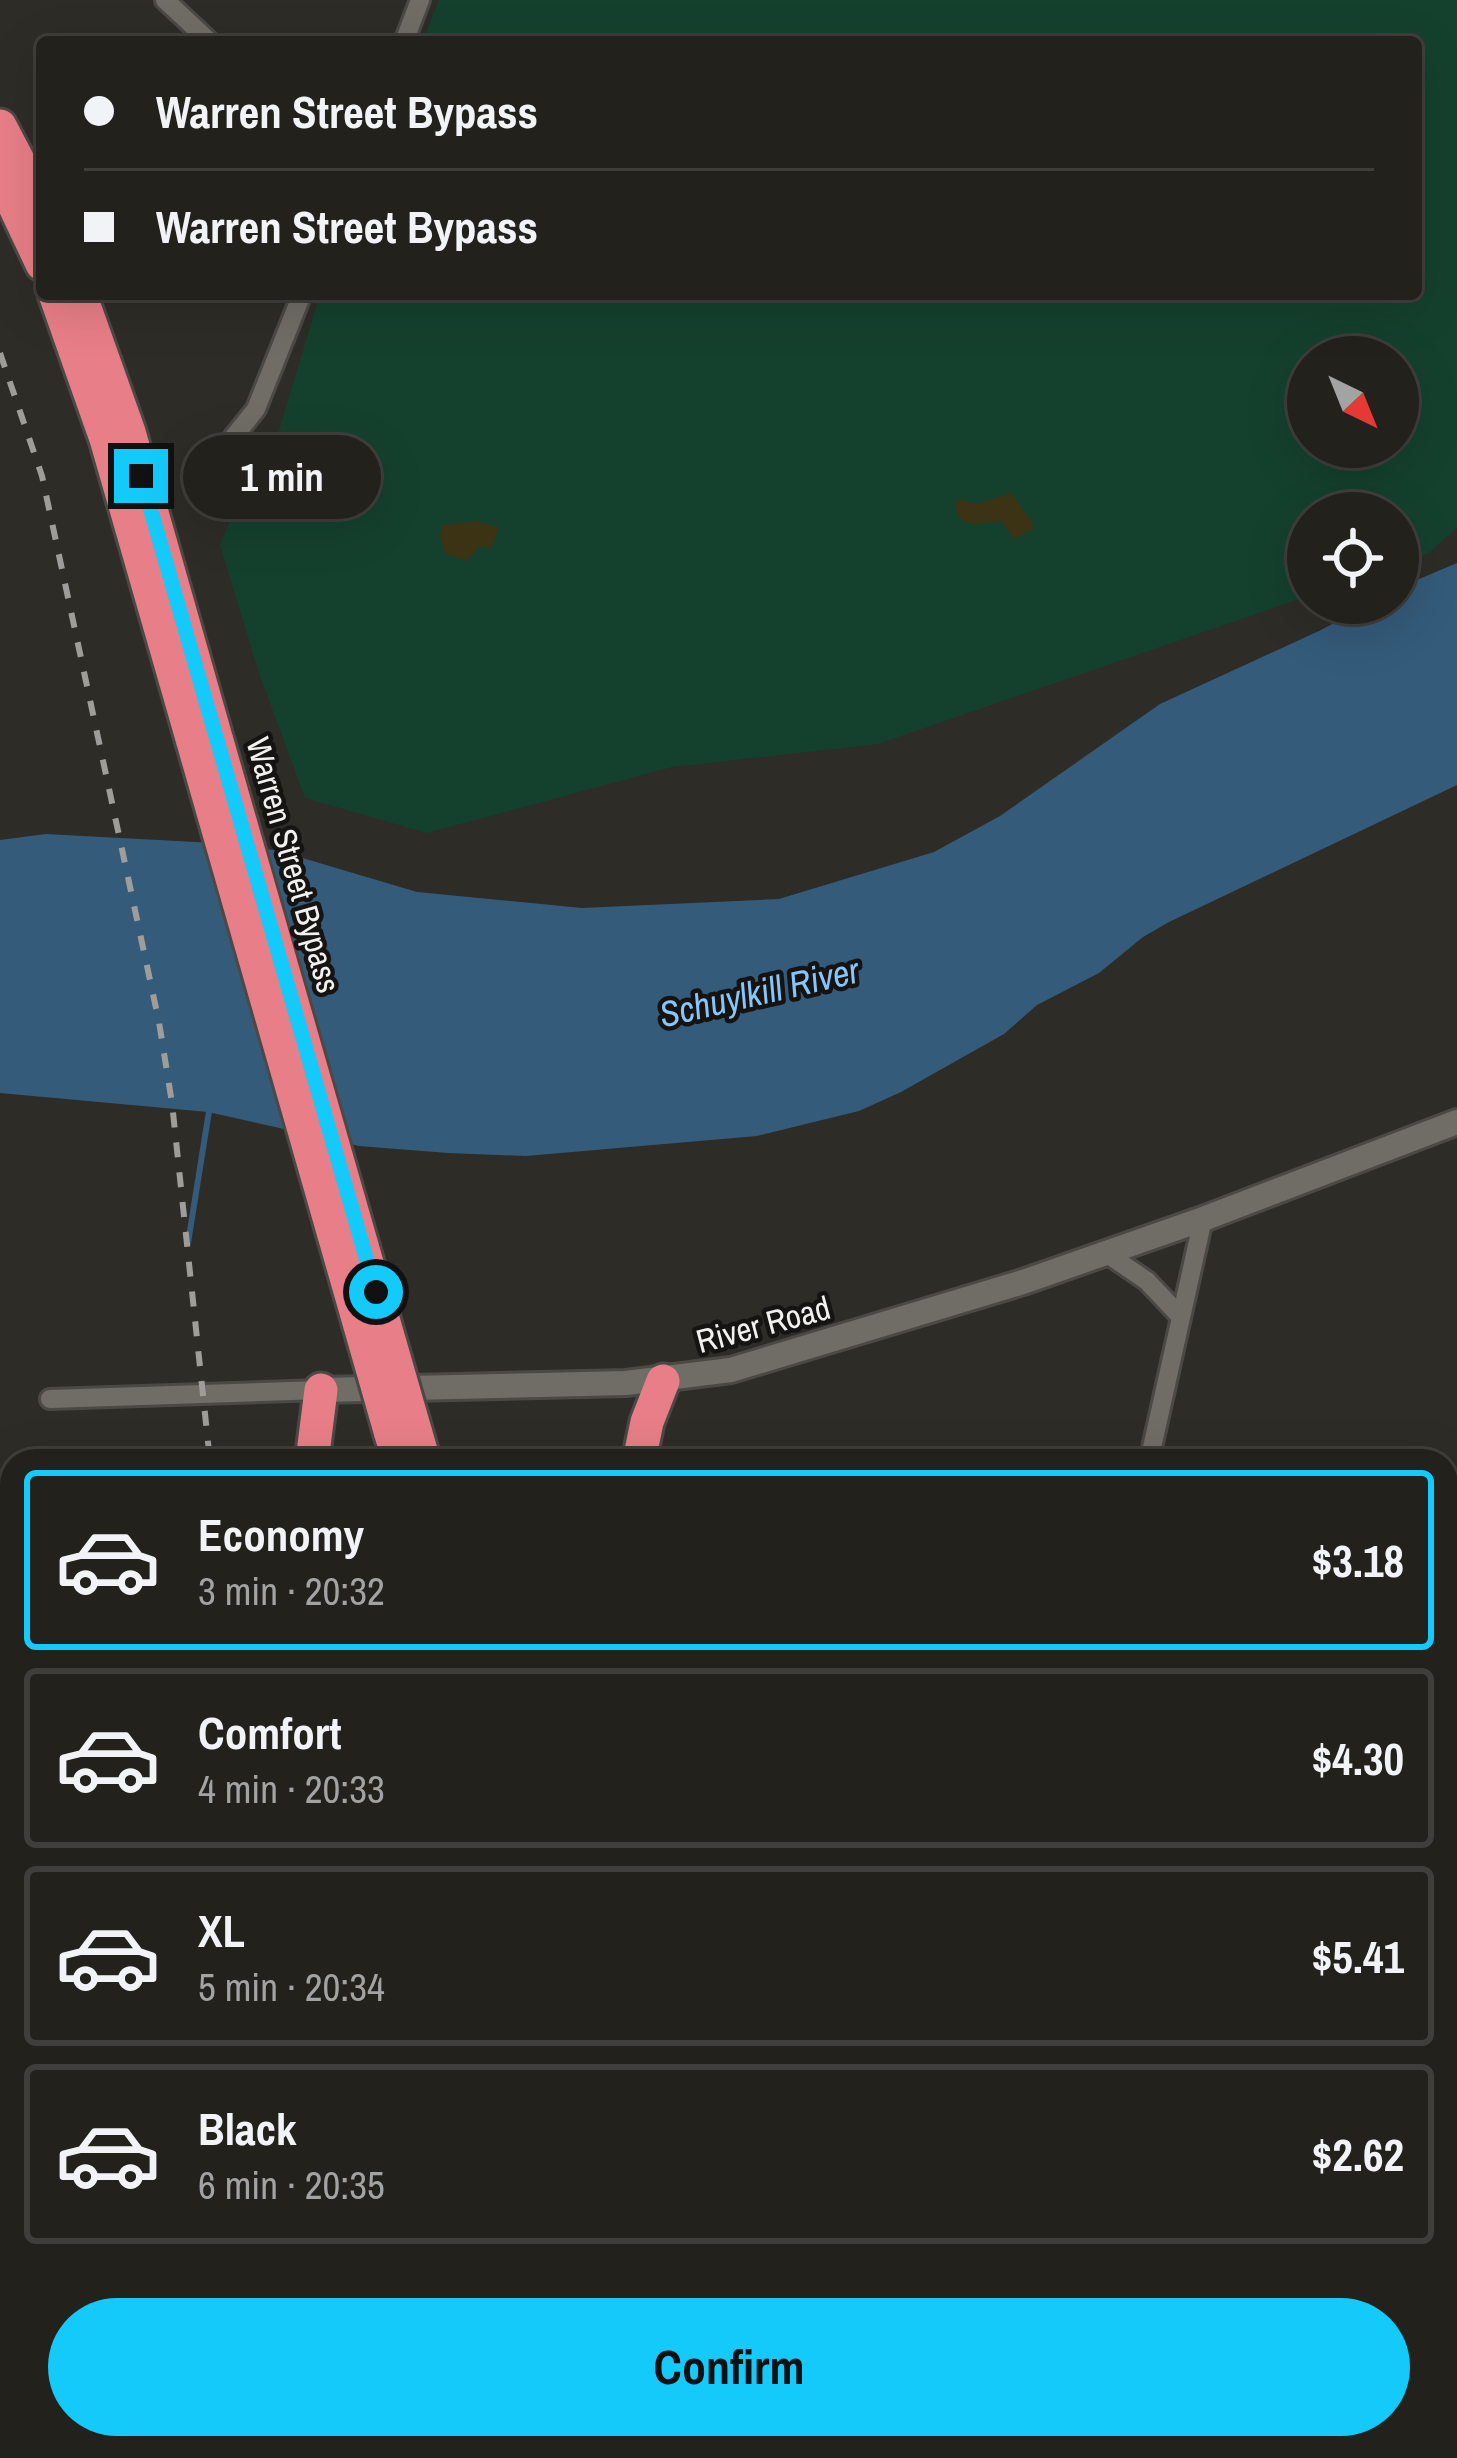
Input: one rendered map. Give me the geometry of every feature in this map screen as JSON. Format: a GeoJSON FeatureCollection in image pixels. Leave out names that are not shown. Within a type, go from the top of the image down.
{"type":"FeatureCollection","features":[{"type":"Feature","properties":{"kind":"highway"},"geometry":{"type":"LineString","coordinates":[[0,126],[36,195]]}},
{"type":"Feature","properties":{"kind":"highway"},"geometry":{"type":"LineString","coordinates":[[0,175],[36,251]]}},
{"type":"Feature","properties":{"kind":"highway","name":"Warren Street Bypass"},"geometry":{"type":"LineString","coordinates":[[57,300],[205,741]]}},
{"type":"Feature","properties":{"kind":"highway","name":"Warren Street Bypass"},"geometry":{"type":"LineString","coordinates":[[82,300],[123,414],[205,741],[407,1446]]}},
{"type":"Feature","properties":{"kind":"highway"},"geometry":{"type":"LineString","coordinates":[[641,1449],[646,1422],[663,1381]]}},
{"type":"Feature","properties":{"kind":"highway"},"geometry":{"type":"LineString","coordinates":[[658,1449],[663,1381]]}},
{"type":"Feature","properties":{"kind":"highway"},"geometry":{"type":"LineString","coordinates":[[314,1449],[321,1390]]}},
{"type":"Feature","properties":{"kind":"highway"},"geometry":{"type":"LineString","coordinates":[[321,1390],[326,1449]]}},
{"type":"Feature","properties":{"kind":"street"},"geometry":{"type":"LineString","coordinates":[[165,0],[204,36]]}},
{"type":"Feature","properties":{"kind":"street"},"geometry":{"type":"LineString","coordinates":[[406,36],[418,1]]}},
{"type":"Feature","properties":{"kind":"street"},"geometry":{"type":"LineString","coordinates":[[232,439],[256,409],[300,300]]}},
{"type":"Feature","properties":{"kind":"street","name":"River Road"},"geometry":{"type":"LineString","coordinates":[[50,1399],[663,1381],[776,1358],[957,1304],[1203,1219],[1457,1122]]}},
{"type":"Feature","properties":{"kind":"street"},"geometry":{"type":"LineString","coordinates":[[1152,1449],[1203,1219]]}},
{"type":"Feature","properties":{"kind":"street"},"geometry":{"type":"LineString","coordinates":[[1106,1253],[1147,1282],[1181,1317]]}},
{"type":"Feature","properties":{"kind":"green space"},"geometry":{"type":"Polygon","coordinates":[[[439,0],[1457,0],[1457,528],[1429,553],[1419,557],[1419,492],[1287,492],[1287,603],[878,744],[672,767],[427,833],[305,798],[259,673],[220,545],[241,493],[276,440],[318,300],[1422,300],[1422,36],[424,36],[439,0]]]}},
{"type":"Feature","properties":{"kind":"sand"},"geometry":{"type":"Polygon","coordinates":[[[1011,493],[1033,523],[1033,529],[1014,539],[1001,521],[974,524],[963,521],[955,510],[957,499],[977,504],[1011,493]]]}},
{"type":"Feature","properties":{"kind":"sand"},"geometry":{"type":"Polygon","coordinates":[[[478,521],[499,528],[492,547],[479,547],[466,561],[445,553],[442,525],[478,521]]]}},
{"type":"Feature","properties":{"kind":"water","name":"Schuylkill River"},"geometry":{"type":"Polygon","coordinates":[[[1457,563],[1457,785],[1169,922],[1099,973],[1037,1005],[1004,1034],[859,1111],[757,1136],[526,1156],[359,1146],[208,1112],[0,1093],[0,840],[46,834],[233,844],[279,851],[417,892],[582,908],[779,899],[934,852],[1000,816],[1160,704],[1332,624],[1419,624],[1419,579],[1457,563]]]}},
{"type":"Feature","properties":{"kind":"waterway"},"geometry":{"type":"LineString","coordinates":[[188,1243],[210,1105]]}},
{"type":"Feature","properties":{"kind":"railway"},"geometry":{"type":"LineString","coordinates":[[0,353],[42,476],[159,1022],[209,1449]]}},
{"type":"Feature","properties":{"kind":"route"},"geometry":{"type":"LineString","coordinates":[[141,476],[376,1292]]}}]}
